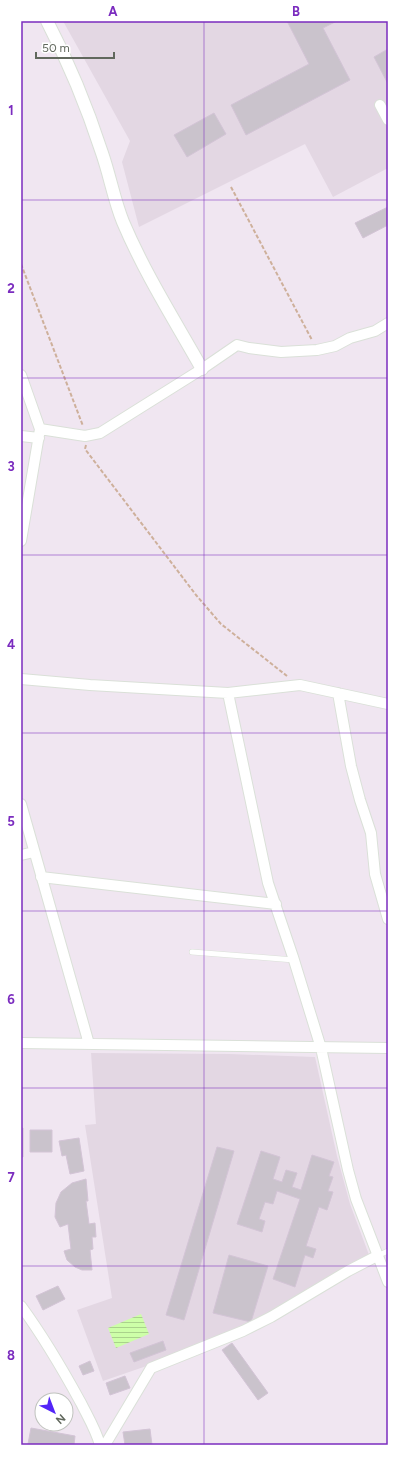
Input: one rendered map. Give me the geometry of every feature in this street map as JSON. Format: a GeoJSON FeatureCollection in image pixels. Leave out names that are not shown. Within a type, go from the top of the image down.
{"type":"FeatureCollection","features":[{"type":"Feature","properties":{"kind":"street"},"geometry":{"type":"LineString","coordinates":[[48,21],[83,98],[102,153],[122,220],[136,252],[158,294],[202,370]]}},
{"type":"Feature","properties":{"kind":"street"},"geometry":{"type":"LineString","coordinates":[[380,105],[388,120]]}},
{"type":"Feature","properties":{"kind":"street"},"geometry":{"type":"LineString","coordinates":[[21,436],[40,433],[87,436],[100,433],[202,370],[237,345],[281,352],[317,350],[335,346],[350,338],[375,331],[388,323]]}},
{"type":"Feature","properties":{"kind":"street"},"geometry":{"type":"LineString","coordinates":[[21,375],[40,433],[21,541]]}},
{"type":"Feature","properties":{"kind":"street"},"geometry":{"type":"LineString","coordinates":[[21,679],[90,686],[228,693],[300,685],[388,704]]}},
{"type":"Feature","properties":{"kind":"street"},"geometry":{"type":"LineString","coordinates":[[228,693],[268,883],[294,960],[321,1048],[348,1170],[356,1199],[388,1282]]}},
{"type":"Feature","properties":{"kind":"street"},"geometry":{"type":"LineString","coordinates":[[338,693],[351,766],[371,833],[375,874],[388,919]]}},
{"type":"Feature","properties":{"kind":"street"},"geometry":{"type":"LineString","coordinates":[[21,804],[89,1044]]}},
{"type":"Feature","properties":{"kind":"street"},"geometry":{"type":"LineString","coordinates":[[21,855],[34,852]]}},
{"type":"Feature","properties":{"kind":"street"},"geometry":{"type":"LineString","coordinates":[[41,877],[276,904]]}},
{"type":"Feature","properties":{"kind":"street"},"geometry":{"type":"LineString","coordinates":[[21,1044],[388,1048]]}},
{"type":"Feature","properties":{"kind":"street"},"geometry":{"type":"LineString","coordinates":[[105,1445],[151,1368],[250,1327],[292,1305],[348,1271],[377,1256]]}},
{"type":"Feature","properties":{"kind":"street"},"geometry":{"type":"LineString","coordinates":[[21,1306],[35,1325],[70,1383],[96,1432],[100,1445]]}},
{"type":"Feature","properties":{"kind":"lane"},"geometry":{"type":"LineString","coordinates":[[192,952],[294,960]]}},
{"type":"Feature","properties":{"kind":"lane"},"geometry":{"type":"LineString","coordinates":[[377,1256],[388,1251]]}},
{"type":"Feature","properties":{"kind":"path"},"geometry":{"type":"LineString","coordinates":[[231,187],[317,350]]}},
{"type":"Feature","properties":{"kind":"path"},"geometry":{"type":"LineString","coordinates":[[21,264],[87,436],[85,449],[196,595],[221,624],[300,685]]}},
{"type":"Feature","properties":{"kind":"shaded area"},"geometry":{"type":"Polygon","coordinates":[[[63,21],[388,21],[388,168],[333,197],[305,144],[139,227],[122,162],[130,141],[63,21]]]}},
{"type":"Feature","properties":{"kind":"shaded area"},"geometry":{"type":"Polygon","coordinates":[[[91,1053],[229,1054],[315,1057],[337,1156],[350,1204],[369,1255],[286,1304],[239,1329],[161,1361],[103,1381],[77,1310],[112,1298],[85,1125],[96,1124],[91,1053]]]}},
{"type":"Feature","properties":{"kind":"shaded area"},"geometry":{"type":"Polygon","coordinates":[[[141,1314],[149,1334],[116,1348],[108,1328],[141,1314]]]}},
{"type":"Feature","properties":{"kind":"building"},"geometry":{"type":"Polygon","coordinates":[[[287,21],[337,21],[323,28],[350,80],[246,135],[231,105],[309,64],[287,21]]]}},
{"type":"Feature","properties":{"kind":"building"},"geometry":{"type":"Polygon","coordinates":[[[388,49],[388,84],[374,57],[388,49]]]}},
{"type":"Feature","properties":{"kind":"building"},"geometry":{"type":"Polygon","coordinates":[[[214,113],[226,134],[187,157],[174,135],[214,113]]]}},
{"type":"Feature","properties":{"kind":"building"},"geometry":{"type":"Polygon","coordinates":[[[388,207],[388,225],[363,238],[355,223],[388,207]]]}},
{"type":"Feature","properties":{"kind":"building"},"geometry":{"type":"Polygon","coordinates":[[[21,1128],[23,1128],[23,1157],[21,1157],[21,1128]]]}},
{"type":"Feature","properties":{"kind":"building"},"geometry":{"type":"Polygon","coordinates":[[[30,1130],[52,1130],[52,1152],[30,1152],[30,1130]]]}},
{"type":"Feature","properties":{"kind":"building"},"geometry":{"type":"Polygon","coordinates":[[[79,1138],[84,1171],[70,1174],[66,1155],[62,1156],[59,1141],[79,1138]]]}},
{"type":"Feature","properties":{"kind":"building"},"geometry":{"type":"Polygon","coordinates":[[[217,1147],[234,1151],[184,1320],[166,1315],[217,1147]]]}},
{"type":"Feature","properties":{"kind":"building"},"geometry":{"type":"Polygon","coordinates":[[[261,1151],[280,1157],[273,1179],[282,1182],[286,1170],[297,1173],[292,1187],[301,1190],[312,1155],[334,1162],[329,1176],[333,1177],[328,1191],[333,1192],[327,1210],[319,1207],[306,1246],[316,1249],[313,1258],[305,1255],[295,1287],[273,1279],[300,1199],[277,1191],[273,1204],[265,1202],[259,1219],[265,1221],[262,1232],[237,1224],[261,1151]]]}},
{"type":"Feature","properties":{"kind":"building"},"geometry":{"type":"Polygon","coordinates":[[[86,1179],[88,1201],[86,1201],[89,1224],[95,1223],[96,1237],[92,1237],[93,1249],[90,1250],[92,1270],[82,1270],[75,1267],[67,1260],[64,1251],[71,1249],[68,1224],[60,1227],[55,1217],[56,1203],[61,1192],[72,1183],[86,1179]]]}},
{"type":"Feature","properties":{"kind":"building"},"geometry":{"type":"Polygon","coordinates":[[[229,1255],[268,1266],[251,1322],[213,1313],[229,1255]]]}},
{"type":"Feature","properties":{"kind":"building"},"geometry":{"type":"Polygon","coordinates":[[[58,1286],[65,1299],[43,1310],[36,1296],[58,1286]]]}},
{"type":"Feature","properties":{"kind":"building"},"geometry":{"type":"Polygon","coordinates":[[[163,1341],[166,1350],[134,1362],[130,1353],[163,1341]]]}},
{"type":"Feature","properties":{"kind":"building"},"geometry":{"type":"Polygon","coordinates":[[[232,1343],[268,1393],[258,1400],[222,1350],[232,1343]]]}},
{"type":"Feature","properties":{"kind":"building"},"geometry":{"type":"Polygon","coordinates":[[[90,1361],[94,1371],[83,1375],[79,1366],[90,1361]]]}},
{"type":"Feature","properties":{"kind":"building"},"geometry":{"type":"Polygon","coordinates":[[[125,1376],[130,1388],[110,1395],[106,1383],[125,1376]]]}},
{"type":"Feature","properties":{"kind":"building"},"geometry":{"type":"Polygon","coordinates":[[[31,1428],[34,1429],[34,1432],[53,1432],[75,1436],[74,1445],[28,1444],[31,1428]]]}},
{"type":"Feature","properties":{"kind":"building"},"geometry":{"type":"Polygon","coordinates":[[[150,1429],[152,1445],[125,1445],[123,1432],[150,1429]]]}}]}
